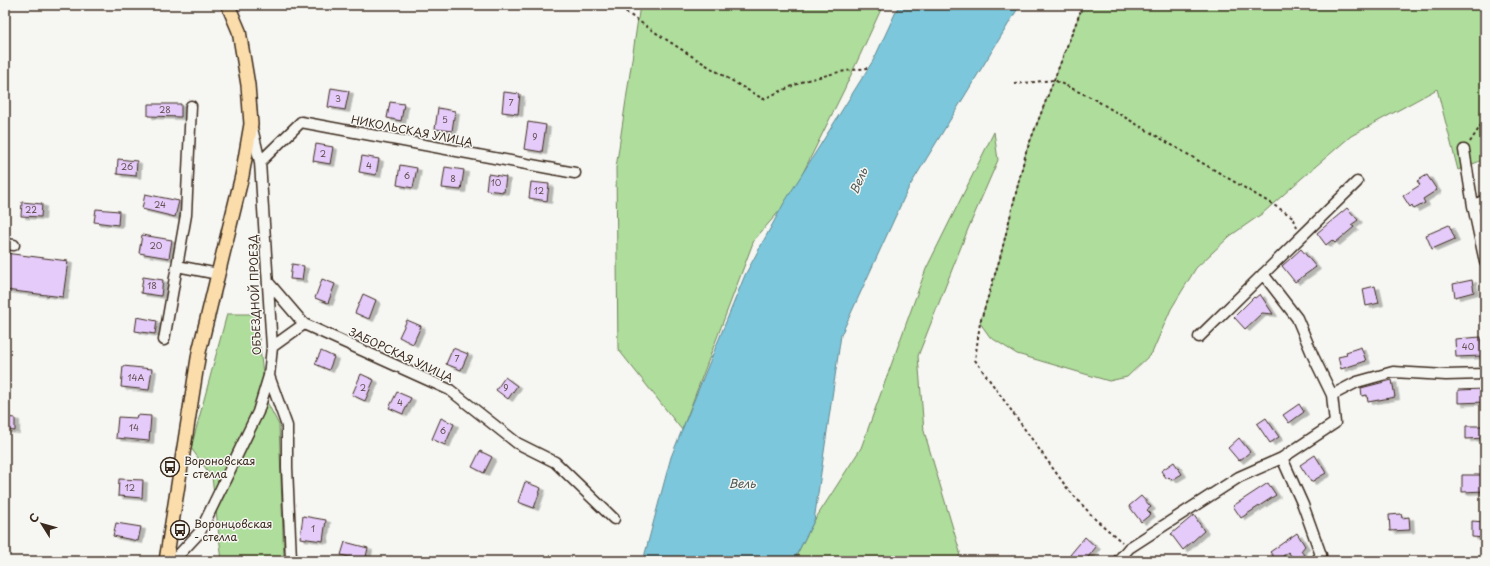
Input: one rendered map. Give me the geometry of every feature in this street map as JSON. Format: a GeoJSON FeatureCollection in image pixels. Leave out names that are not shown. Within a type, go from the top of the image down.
{"type":"FeatureCollection","features":[{"type":"Feature","properties":{"kind":"main road"},"geometry":{"type":"LineString","coordinates":[[166,561],[199,352],[242,176],[251,124],[248,85],[239,31],[228,5]]}},
{"type":"Feature","properties":{"kind":"street"},"geometry":{"type":"LineString","coordinates":[[164,340],[186,215],[191,106]]}},
{"type":"Feature","properties":{"kind":"street","name":"НИКОЛЬСКАЯ УЛИЦА"},"geometry":{"type":"LineString","coordinates":[[260,162],[301,122],[575,173]]}},
{"type":"Feature","properties":{"kind":"street","name":"ОБЪЕЗДНОЙ ПРОЕЗД"},"geometry":{"type":"LineString","coordinates":[[173,561],[200,532],[258,412],[269,376],[272,347],[260,162],[251,124]]}},
{"type":"Feature","properties":{"kind":"street"},"geometry":{"type":"LineString","coordinates":[[1464,150],[1473,206],[1485,262]]}},
{"type":"Feature","properties":{"kind":"street"},"geometry":{"type":"LineString","coordinates":[[1199,337],[1357,182]]}},
{"type":"Feature","properties":{"kind":"street"},"geometry":{"type":"LineString","coordinates":[[1473,206],[1485,200]]}},
{"type":"Feature","properties":{"kind":"street"},"geometry":{"type":"LineString","coordinates":[[177,266],[218,274]]}},
{"type":"Feature","properties":{"kind":"street"},"geometry":{"type":"LineString","coordinates":[[1118,561],[1129,548],[1238,477],[1282,458],[1335,424],[1332,395],[1297,318],[1263,274]]}},
{"type":"Feature","properties":{"kind":"street"},"geometry":{"type":"LineString","coordinates":[[268,282],[304,324],[272,347]]}},
{"type":"Feature","properties":{"kind":"street","name":"ЗАБОРСКАЯ УЛИЦА"},"geometry":{"type":"LineString","coordinates":[[304,324],[450,390],[517,443],[555,462],[614,519]]}},
{"type":"Feature","properties":{"kind":"street"},"geometry":{"type":"LineString","coordinates":[[1332,395],[1357,382],[1393,372],[1446,375],[1485,374]]}},
{"type":"Feature","properties":{"kind":"street"},"geometry":{"type":"LineString","coordinates":[[269,376],[287,426],[287,467],[291,559],[294,561]]}},
{"type":"Feature","properties":{"kind":"street"},"geometry":{"type":"LineString","coordinates":[[1282,458],[1303,505],[1321,555],[1316,561]]}},
{"type":"Feature","properties":{"kind":"path"},"geometry":{"type":"LineString","coordinates":[[616,5],[643,25],[723,76],[763,99],[804,81],[839,72],[867,68]]}},
{"type":"Feature","properties":{"kind":"path"},"geometry":{"type":"LineString","coordinates":[[1083,5],[1026,152],[1000,258],[980,323],[975,360],[1067,488],[1095,519],[1129,548]]}},
{"type":"Feature","properties":{"kind":"path"},"geometry":{"type":"LineString","coordinates":[[1014,84],[1054,80],[1092,98],[1293,217],[1301,237]]}},
{"type":"Feature","properties":{"kind":"path"},"geometry":{"type":"LineString","coordinates":[[1464,150],[1485,119]]}},
{"type":"Feature","properties":{"kind":"green space"},"geometry":{"type":"Polygon","coordinates":[[[640,5],[883,5],[844,90],[790,199],[754,240],[682,430],[618,349],[616,168],[640,5]]]}},
{"type":"Feature","properties":{"kind":"green space"},"geometry":{"type":"Polygon","coordinates":[[[1083,5],[1485,5],[1485,159],[1458,170],[1437,89],[1351,136],[1263,213],[1230,236],[1196,268],[1171,309],[1152,353],[1127,377],[1109,381],[1017,354],[990,337],[980,323],[1000,258],[1026,152],[1083,5]]]}},
{"type":"Feature","properties":{"kind":"green space"},"geometry":{"type":"Polygon","coordinates":[[[994,132],[998,160],[968,229],[918,356],[924,431],[960,552],[958,561],[796,561],[797,554],[814,521],[861,448],[926,269],[994,132]]]}},
{"type":"Feature","properties":{"kind":"green space"},"geometry":{"type":"Polygon","coordinates":[[[227,314],[256,314],[266,400],[279,425],[284,561],[222,561],[212,477],[191,448],[227,314]]]}},
{"type":"Feature","properties":{"kind":"water","name":"Вель"},"geometry":{"type":"Polygon","coordinates":[[[899,5],[1020,5],[908,189],[841,335],[814,521],[797,554],[796,561],[643,561],[671,457],[745,275],[784,203],[874,59],[899,5]]]}},
{"type":"Feature","properties":{"kind":"building"},"geometry":{"type":"Polygon","coordinates":[[[331,88],[349,91],[345,110],[328,107],[331,88]]]}},
{"type":"Feature","properties":{"kind":"building"},"geometry":{"type":"Polygon","coordinates":[[[504,92],[520,94],[518,114],[502,112],[504,92]]]}},
{"type":"Feature","properties":{"kind":"building"},"geometry":{"type":"Polygon","coordinates":[[[390,102],[404,104],[401,121],[387,118],[390,102]]]}},
{"type":"Feature","properties":{"kind":"building"},"geometry":{"type":"Polygon","coordinates":[[[148,104],[181,104],[181,117],[148,116],[148,104]]]}},
{"type":"Feature","properties":{"kind":"building"},"geometry":{"type":"Polygon","coordinates":[[[438,108],[455,111],[452,131],[435,129],[438,108]]]}},
{"type":"Feature","properties":{"kind":"building"},"geometry":{"type":"Polygon","coordinates":[[[528,122],[546,125],[542,152],[524,149],[528,122]]]}},
{"type":"Feature","properties":{"kind":"building"},"geometry":{"type":"Polygon","coordinates":[[[316,144],[333,147],[330,164],[313,161],[316,144]]]}},
{"type":"Feature","properties":{"kind":"building"},"geometry":{"type":"Polygon","coordinates":[[[362,156],[379,159],[376,175],[359,172],[362,156]]]}},
{"type":"Feature","properties":{"kind":"building"},"geometry":{"type":"Polygon","coordinates":[[[118,159],[137,161],[136,176],[117,174],[118,159]]]}},
{"type":"Feature","properties":{"kind":"building"},"geometry":{"type":"Polygon","coordinates":[[[400,165],[417,168],[413,188],[397,185],[400,165]]]}},
{"type":"Feature","properties":{"kind":"building"},"geometry":{"type":"Polygon","coordinates":[[[445,167],[464,170],[461,190],[442,188],[445,167]]]}},
{"type":"Feature","properties":{"kind":"building"},"geometry":{"type":"Polygon","coordinates":[[[488,174],[506,177],[504,192],[486,190],[488,174]]]}},
{"type":"Feature","properties":{"kind":"building"},"geometry":{"type":"Polygon","coordinates":[[[1427,175],[1437,190],[1423,199],[1425,203],[1414,209],[1412,205],[1410,207],[1403,196],[1420,185],[1417,181],[1427,175]]]}},
{"type":"Feature","properties":{"kind":"building"},"geometry":{"type":"Polygon","coordinates":[[[531,182],[549,184],[547,201],[529,198],[531,182]]]}},
{"type":"Feature","properties":{"kind":"building"},"geometry":{"type":"Polygon","coordinates":[[[145,194],[179,201],[175,217],[142,209],[145,194]]]}},
{"type":"Feature","properties":{"kind":"building"},"geometry":{"type":"Polygon","coordinates":[[[22,202],[42,204],[41,217],[21,216],[22,202]]]}},
{"type":"Feature","properties":{"kind":"building"},"geometry":{"type":"Polygon","coordinates":[[[1347,208],[1358,220],[1351,225],[1354,227],[1335,243],[1332,240],[1326,245],[1317,233],[1347,208]]]}},
{"type":"Feature","properties":{"kind":"building"},"geometry":{"type":"Polygon","coordinates":[[[96,209],[119,211],[118,225],[94,222],[96,209]]]}},
{"type":"Feature","properties":{"kind":"building"},"geometry":{"type":"Polygon","coordinates":[[[1449,225],[1455,239],[1432,249],[1426,235],[1449,225]]]}},
{"type":"Feature","properties":{"kind":"building"},"geometry":{"type":"Polygon","coordinates":[[[142,235],[172,240],[169,258],[139,253],[142,235]]]}},
{"type":"Feature","properties":{"kind":"building"},"geometry":{"type":"Polygon","coordinates":[[[1301,249],[1316,267],[1295,282],[1282,266],[1301,249]]]}},
{"type":"Feature","properties":{"kind":"building"},"geometry":{"type":"Polygon","coordinates":[[[5,253],[68,261],[63,297],[5,290],[5,253]]]}},
{"type":"Feature","properties":{"kind":"building"},"geometry":{"type":"Polygon","coordinates":[[[292,264],[304,266],[302,280],[290,279],[292,264]]]}},
{"type":"Feature","properties":{"kind":"building"},"geometry":{"type":"Polygon","coordinates":[[[143,277],[163,280],[161,296],[141,293],[143,277]]]}},
{"type":"Feature","properties":{"kind":"building"},"geometry":{"type":"Polygon","coordinates":[[[322,279],[335,284],[328,303],[315,298],[322,279]]]}},
{"type":"Feature","properties":{"kind":"building"},"geometry":{"type":"Polygon","coordinates":[[[1472,280],[1474,292],[1455,297],[1453,284],[1472,280]]]}},
{"type":"Feature","properties":{"kind":"building"},"geometry":{"type":"Polygon","coordinates":[[[1375,286],[1379,303],[1366,306],[1363,289],[1375,286]]]}},
{"type":"Feature","properties":{"kind":"building"},"geometry":{"type":"Polygon","coordinates":[[[363,294],[376,300],[369,319],[355,313],[363,294]]]}},
{"type":"Feature","properties":{"kind":"building"},"geometry":{"type":"Polygon","coordinates":[[[1260,294],[1273,314],[1262,313],[1245,329],[1234,317],[1254,297],[1255,298],[1260,294]]]}},
{"type":"Feature","properties":{"kind":"building"},"geometry":{"type":"Polygon","coordinates":[[[137,317],[157,321],[155,334],[135,331],[137,317]]]}},
{"type":"Feature","properties":{"kind":"building"},"geometry":{"type":"Polygon","coordinates":[[[407,320],[421,326],[413,344],[399,337],[407,320]]]}},
{"type":"Feature","properties":{"kind":"building"},"geometry":{"type":"Polygon","coordinates":[[[1481,337],[1482,356],[1456,357],[1455,339],[1481,337]]]}},
{"type":"Feature","properties":{"kind":"building"},"geometry":{"type":"Polygon","coordinates":[[[1361,347],[1366,361],[1341,369],[1338,357],[1347,355],[1346,352],[1361,347]]]}},
{"type":"Feature","properties":{"kind":"building"},"geometry":{"type":"Polygon","coordinates":[[[453,348],[468,354],[461,370],[446,364],[453,348]]]}},
{"type":"Feature","properties":{"kind":"building"},"geometry":{"type":"Polygon","coordinates":[[[321,351],[334,357],[329,370],[315,364],[321,351]]]}},
{"type":"Feature","properties":{"kind":"building"},"geometry":{"type":"Polygon","coordinates":[[[123,366],[152,369],[149,390],[121,387],[123,366]]]}},
{"type":"Feature","properties":{"kind":"building"},"geometry":{"type":"Polygon","coordinates":[[[361,374],[374,380],[365,401],[352,395],[361,374]]]}},
{"type":"Feature","properties":{"kind":"building"},"geometry":{"type":"Polygon","coordinates":[[[505,377],[517,386],[508,399],[496,390],[505,377]]]}},
{"type":"Feature","properties":{"kind":"building"},"geometry":{"type":"Polygon","coordinates":[[[1392,380],[1395,397],[1368,402],[1367,395],[1362,396],[1361,388],[1392,380]]]}},
{"type":"Feature","properties":{"kind":"building"},"geometry":{"type":"Polygon","coordinates":[[[1485,389],[1485,402],[1458,403],[1458,390],[1485,389]]]}},
{"type":"Feature","properties":{"kind":"building"},"geometry":{"type":"Polygon","coordinates":[[[397,392],[411,398],[403,414],[389,408],[397,392]]]}},
{"type":"Feature","properties":{"kind":"building"},"geometry":{"type":"Polygon","coordinates":[[[1299,404],[1304,412],[1289,423],[1283,415],[1299,404]]]}},
{"type":"Feature","properties":{"kind":"building"},"geometry":{"type":"Polygon","coordinates":[[[137,415],[151,416],[149,441],[116,438],[118,417],[136,418],[137,415]]]}},
{"type":"Feature","properties":{"kind":"building"},"geometry":{"type":"Polygon","coordinates":[[[5,417],[15,418],[15,431],[5,430],[5,417]]]}},
{"type":"Feature","properties":{"kind":"building"},"geometry":{"type":"Polygon","coordinates":[[[441,418],[454,424],[445,445],[432,439],[441,418]]]}},
{"type":"Feature","properties":{"kind":"building"},"geometry":{"type":"Polygon","coordinates":[[[1266,418],[1279,437],[1270,443],[1257,424],[1266,418]]]}},
{"type":"Feature","properties":{"kind":"building"},"geometry":{"type":"Polygon","coordinates":[[[1466,426],[1485,426],[1485,438],[1466,439],[1466,426]]]}},
{"type":"Feature","properties":{"kind":"building"},"geometry":{"type":"Polygon","coordinates":[[[1239,438],[1250,452],[1239,461],[1228,448],[1239,438]]]}},
{"type":"Feature","properties":{"kind":"building"},"geometry":{"type":"Polygon","coordinates":[[[480,451],[492,457],[484,473],[472,467],[480,451]]]}},
{"type":"Feature","properties":{"kind":"building"},"geometry":{"type":"Polygon","coordinates":[[[1315,455],[1326,473],[1311,482],[1300,465],[1315,455]]]}},
{"type":"Feature","properties":{"kind":"building"},"geometry":{"type":"Polygon","coordinates":[[[1174,462],[1182,474],[1172,480],[1169,477],[1167,479],[1161,471],[1174,462]]]}},
{"type":"Feature","properties":{"kind":"building"},"geometry":{"type":"Polygon","coordinates":[[[1462,475],[1485,475],[1485,491],[1462,492],[1462,475]]]}},
{"type":"Feature","properties":{"kind":"building"},"geometry":{"type":"Polygon","coordinates":[[[119,479],[143,480],[142,498],[118,496],[119,479]]]}},
{"type":"Feature","properties":{"kind":"building"},"geometry":{"type":"Polygon","coordinates":[[[525,482],[541,488],[534,508],[518,502],[525,482]]]}},
{"type":"Feature","properties":{"kind":"building"},"geometry":{"type":"Polygon","coordinates":[[[1268,483],[1276,495],[1241,518],[1233,506],[1268,483]]]}},
{"type":"Feature","properties":{"kind":"building"},"geometry":{"type":"Polygon","coordinates":[[[1141,496],[1151,507],[1147,510],[1151,514],[1141,522],[1129,506],[1141,496]]]}},
{"type":"Feature","properties":{"kind":"building"},"geometry":{"type":"Polygon","coordinates":[[[1401,514],[1402,518],[1409,517],[1410,530],[1390,531],[1389,515],[1401,514]]]}},
{"type":"Feature","properties":{"kind":"building"},"geometry":{"type":"Polygon","coordinates":[[[1194,515],[1204,531],[1183,550],[1171,534],[1194,515]]]}},
{"type":"Feature","properties":{"kind":"building"},"geometry":{"type":"Polygon","coordinates":[[[303,516],[326,520],[323,541],[300,538],[303,516]]]}},
{"type":"Feature","properties":{"kind":"building"},"geometry":{"type":"Polygon","coordinates":[[[1472,521],[1485,522],[1485,538],[1472,537],[1472,521]]]}},
{"type":"Feature","properties":{"kind":"building"},"geometry":{"type":"Polygon","coordinates":[[[116,523],[141,527],[138,541],[113,536],[116,523]]]}},
{"type":"Feature","properties":{"kind":"building"},"geometry":{"type":"Polygon","coordinates":[[[1297,533],[1305,546],[1301,551],[1304,555],[1296,561],[1288,552],[1277,561],[1270,552],[1297,533]]]}},
{"type":"Feature","properties":{"kind":"building"},"geometry":{"type":"Polygon","coordinates":[[[1085,537],[1096,547],[1085,561],[1077,561],[1070,555],[1085,537]]]}},
{"type":"Feature","properties":{"kind":"building"},"geometry":{"type":"Polygon","coordinates":[[[345,542],[368,548],[365,561],[341,555],[345,542]]]}},
{"type":"Feature","properties":{"kind":"place","name":"Вороновская - стелла"},"geometry":{"type":"Point","coordinates":[170,467]}},
{"type":"Feature","properties":{"kind":"place","name":"Воронцовская - стелла"},"geometry":{"type":"Point","coordinates":[180,530]}}]}
